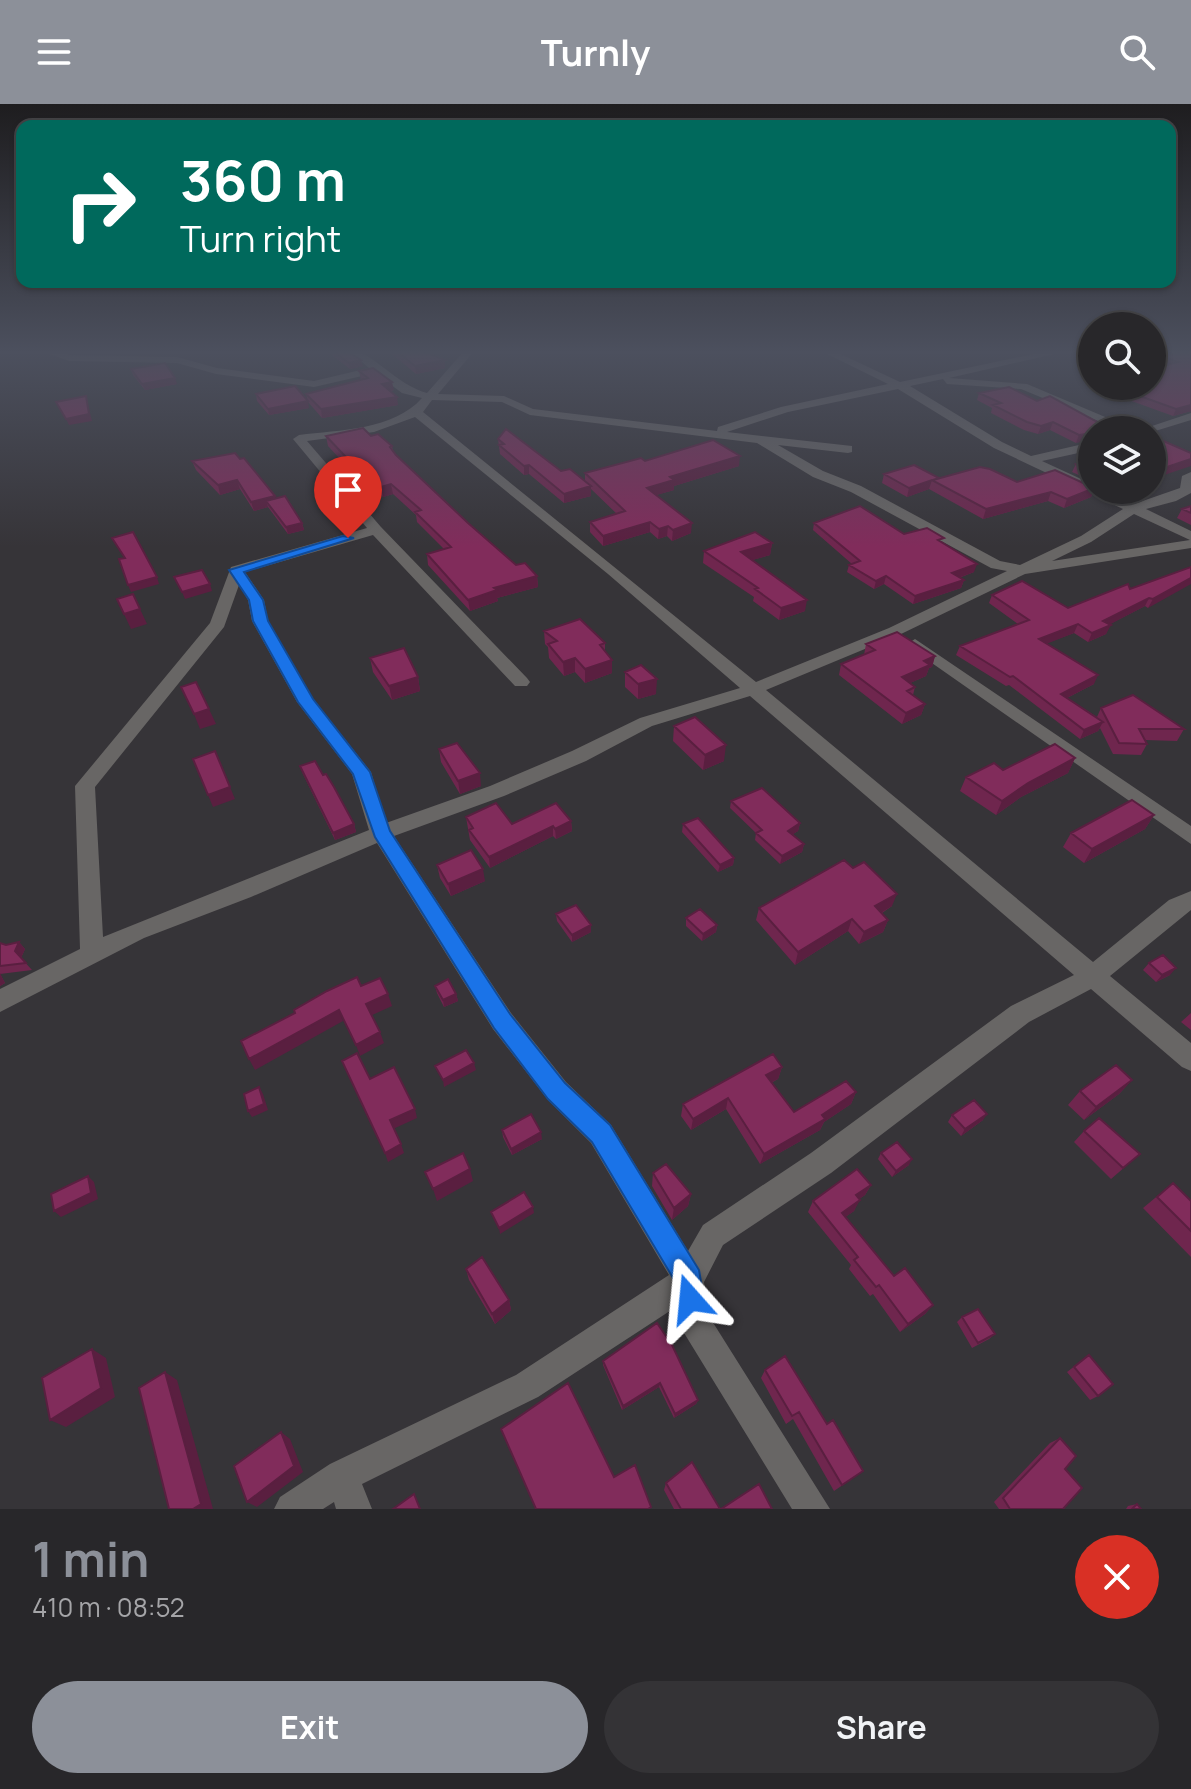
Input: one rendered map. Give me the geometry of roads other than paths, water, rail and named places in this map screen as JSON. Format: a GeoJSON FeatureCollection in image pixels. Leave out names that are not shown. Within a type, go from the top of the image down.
{"type":"FeatureCollection","features":[{"type":"Feature","properties":{"kind":"street"},"geometry":{"type":"LineString","coordinates":[[407,416],[374,428],[299,439],[376,530],[521,682]]}},
{"type":"Feature","properties":{"kind":"street"},"geometry":{"type":"LineString","coordinates":[[421,416],[520,494],[1191,1059]]}},
{"type":"Feature","properties":{"kind":"street"},"geometry":{"type":"LineString","coordinates":[[562,416],[848,449]]}},
{"type":"Feature","properties":{"kind":"street"},"geometry":{"type":"LineString","coordinates":[[711,432],[764,416]]}},
{"type":"Feature","properties":{"kind":"street"},"geometry":{"type":"LineString","coordinates":[[951,416],[998,445],[1078,482]]}},
{"type":"Feature","properties":{"kind":"street"},"geometry":{"type":"LineString","coordinates":[[1166,424],[1191,416]]}},
{"type":"Feature","properties":{"kind":"street"},"geometry":{"type":"LineString","coordinates":[[755,436],[818,474],[856,489],[996,565],[1023,570],[1191,544]]}},
{"type":"Feature","properties":{"kind":"street"},"geometry":{"type":"LineString","coordinates":[[1030,460],[1078,449]]}},
{"type":"Feature","properties":{"kind":"street"},"geometry":{"type":"LineString","coordinates":[[0,1001],[136,931],[243,891],[381,833],[497,791],[579,756],[646,722],[751,690],[895,631],[1086,539],[1134,508],[1171,498],[1186,490],[1187,479],[1191,476]]}},
{"type":"Feature","properties":{"kind":"street"},"geometry":{"type":"LineString","coordinates":[[1126,504],[1191,536]]}},
{"type":"Feature","properties":{"kind":"street"},"geometry":{"type":"LineString","coordinates":[[236,570],[376,530]]}},
{"type":"Feature","properties":{"kind":"street"},"geometry":{"type":"LineString","coordinates":[[236,570],[256,600],[260,621],[306,702],[361,772],[381,833],[502,1021],[557,1091],[601,1134],[689,1280],[692,1317],[812,1509]]}},
{"type":"Feature","properties":{"kind":"street"},"geometry":{"type":"LineString","coordinates":[[92,953],[85,786],[218,624],[236,570]]}},
{"type":"Feature","properties":{"kind":"street"},"geometry":{"type":"LineString","coordinates":[[895,631],[1191,836]]}},
{"type":"Feature","properties":{"kind":"street"},"geometry":{"type":"LineString","coordinates":[[292,1509],[342,1476],[527,1386],[689,1280],[713,1235],[821,1163],[1020,1014],[1092,977],[1177,906],[1191,900]]}},
{"type":"Feature","properties":{"kind":"street"},"geometry":{"type":"LineString","coordinates":[[342,1476],[354,1509]]}}]}
